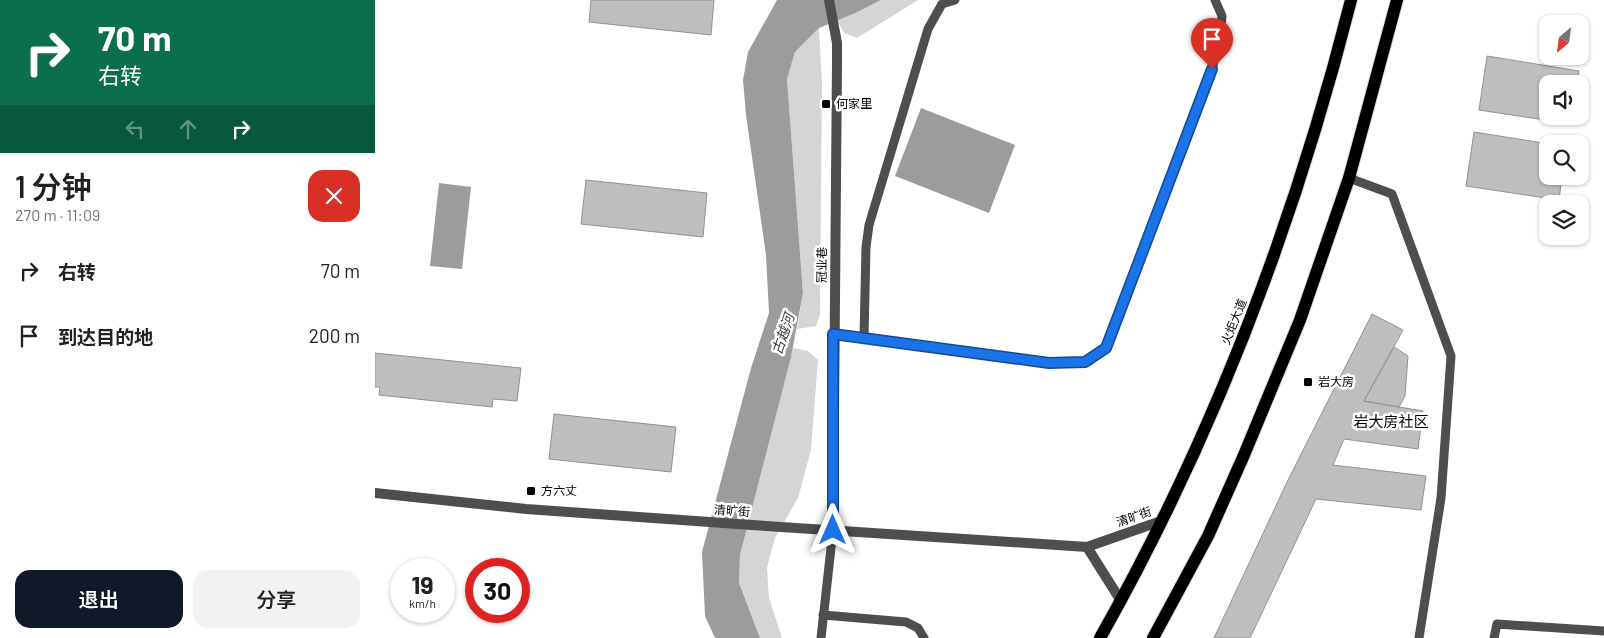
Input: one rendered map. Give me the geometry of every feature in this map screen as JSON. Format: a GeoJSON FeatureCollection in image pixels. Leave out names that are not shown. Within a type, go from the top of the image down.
{"type":"FeatureCollection","features":[{"type":"Feature","properties":{"kind":"main road","name":"火炬大道"},"geometry":{"type":"LineString","coordinates":[[1100,638],[1121,601],[1195,451],[1255,306],[1304,166],[1323,105],[1351,0]]}},
{"type":"Feature","properties":{"kind":"main road"},"geometry":{"type":"LineString","coordinates":[[1153,638],[1207,536],[1280,373],[1301,320],[1349,178],[1397,0]]}},
{"type":"Feature","properties":{"kind":"street","name":"冠业巷"},"geometry":{"type":"LineString","coordinates":[[829,0],[837,43],[833,334],[833,530]]}},
{"type":"Feature","properties":{"kind":"street","name":"清旷街"},"geometry":{"type":"LineString","coordinates":[[375,492],[526,509],[752,526],[1087,547],[1161,521]]}},
{"type":"Feature","properties":{"kind":"street"},"geometry":{"type":"LineString","coordinates":[[1087,547],[1121,601]]}},
{"type":"Feature","properties":{"kind":"lane"},"geometry":{"type":"LineString","coordinates":[[864,338],[866,248],[869,225],[929,28],[942,4],[955,0]]}},
{"type":"Feature","properties":{"kind":"lane"},"geometry":{"type":"LineString","coordinates":[[833,334],[1049,363],[1085,362],[1106,348],[1212,69],[1221,37],[1222,16],[1215,0]]}},
{"type":"Feature","properties":{"kind":"lane"},"geometry":{"type":"LineString","coordinates":[[1349,178],[1392,194],[1451,356],[1441,498],[1419,638]]}},
{"type":"Feature","properties":{"kind":"lane"},"geometry":{"type":"LineString","coordinates":[[821,638],[833,530]]}},
{"type":"Feature","properties":{"kind":"lane"},"geometry":{"type":"LineString","coordinates":[[823,615],[905,622],[918,628],[924,638]]}},
{"type":"Feature","properties":{"kind":"lane"},"geometry":{"type":"LineString","coordinates":[[1493,638],[1497,624],[1600,633]]}},
{"type":"Feature","properties":{"kind":"shaded area"},"geometry":{"type":"Polygon","coordinates":[[[881,0],[918,0],[857,38],[844,33],[837,20],[881,0]]]}},
{"type":"Feature","properties":{"kind":"shaded area"},"geometry":{"type":"Polygon","coordinates":[[[819,28],[822,83],[820,315],[816,326],[797,329],[803,293],[787,79],[795,52],[819,28]]]}},
{"type":"Feature","properties":{"kind":"shaded area"},"geometry":{"type":"Polygon","coordinates":[[[793,348],[808,351],[818,360],[811,450],[798,498],[775,538],[767,568],[769,598],[782,638],[760,638],[739,583],[740,555],[793,348]]]}},
{"type":"Feature","properties":{"kind":"water","name":"古越河"},"geometry":{"type":"Polygon","coordinates":[[[777,0],[881,0],[819,28],[795,52],[787,79],[803,293],[791,357],[740,555],[739,583],[760,638],[715,638],[705,616],[702,552],[751,368],[769,313],[766,255],[746,115],[743,80],[748,52],[777,0]]]}},
{"type":"Feature","properties":{"kind":"water"},"geometry":{"type":"Polygon","coordinates":[[[921,108],[1015,145],[989,213],[895,176],[921,108]]]}},
{"type":"Feature","properties":{"kind":"water"},"geometry":{"type":"Polygon","coordinates":[[[439,183],[471,187],[462,269],[430,266],[439,183]]]}},
{"type":"Feature","properties":{"kind":"building"},"geometry":{"type":"Polygon","coordinates":[[[591,0],[714,0],[711,35],[589,22],[591,0]]]}},
{"type":"Feature","properties":{"kind":"building"},"geometry":{"type":"Polygon","coordinates":[[[1487,56],[1579,71],[1578,75],[1539,75],[1539,119],[1479,110],[1487,56]]]}},
{"type":"Feature","properties":{"kind":"building"},"geometry":{"type":"Polygon","coordinates":[[[1474,132],[1539,142],[1539,185],[1561,185],[1560,195],[1539,195],[1539,197],[1466,186],[1474,132]]]}},
{"type":"Feature","properties":{"kind":"building"},"geometry":{"type":"Polygon","coordinates":[[[586,180],[707,193],[703,237],[581,224],[586,180]]]}},
{"type":"Feature","properties":{"kind":"building"},"geometry":{"type":"Polygon","coordinates":[[[1372,314],[1403,330],[1364,401],[1423,411],[1418,449],[1344,439],[1333,465],[1426,476],[1421,510],[1316,499],[1250,638],[1214,638],[1288,480],[1372,314]]]}},
{"type":"Feature","properties":{"kind":"building"},"geometry":{"type":"Polygon","coordinates":[[[1394,347],[1408,356],[1405,396],[1399,407],[1364,401],[1394,347]]]}},
{"type":"Feature","properties":{"kind":"building"},"geometry":{"type":"Polygon","coordinates":[[[375,353],[521,368],[517,401],[493,399],[492,407],[379,395],[380,387],[375,387],[375,353]]]}},
{"type":"Feature","properties":{"kind":"building"},"geometry":{"type":"Polygon","coordinates":[[[554,414],[676,427],[671,472],[549,459],[554,414]]]}},
{"type":"Feature","properties":{"kind":"place","name":"何家里"},"geometry":{"type":"Point","coordinates":[826,104]}},
{"type":"Feature","properties":{"kind":"place","name":"岩大房"},"geometry":{"type":"Point","coordinates":[1308,382]}},
{"type":"Feature","properties":{"kind":"place","name":"方六丈"},"geometry":{"type":"Point","coordinates":[531,491]}},
{"type":"Feature","properties":{"kind":"district","name":"岩大房社区"},"geometry":{"type":"Point","coordinates":[1391,422]}},
{"type":"Feature","properties":{"kind":"route"},"geometry":{"type":"LineString","coordinates":[[833,530],[833,334],[1049,363],[1085,362],[1106,348],[1212,69]]}}]}
